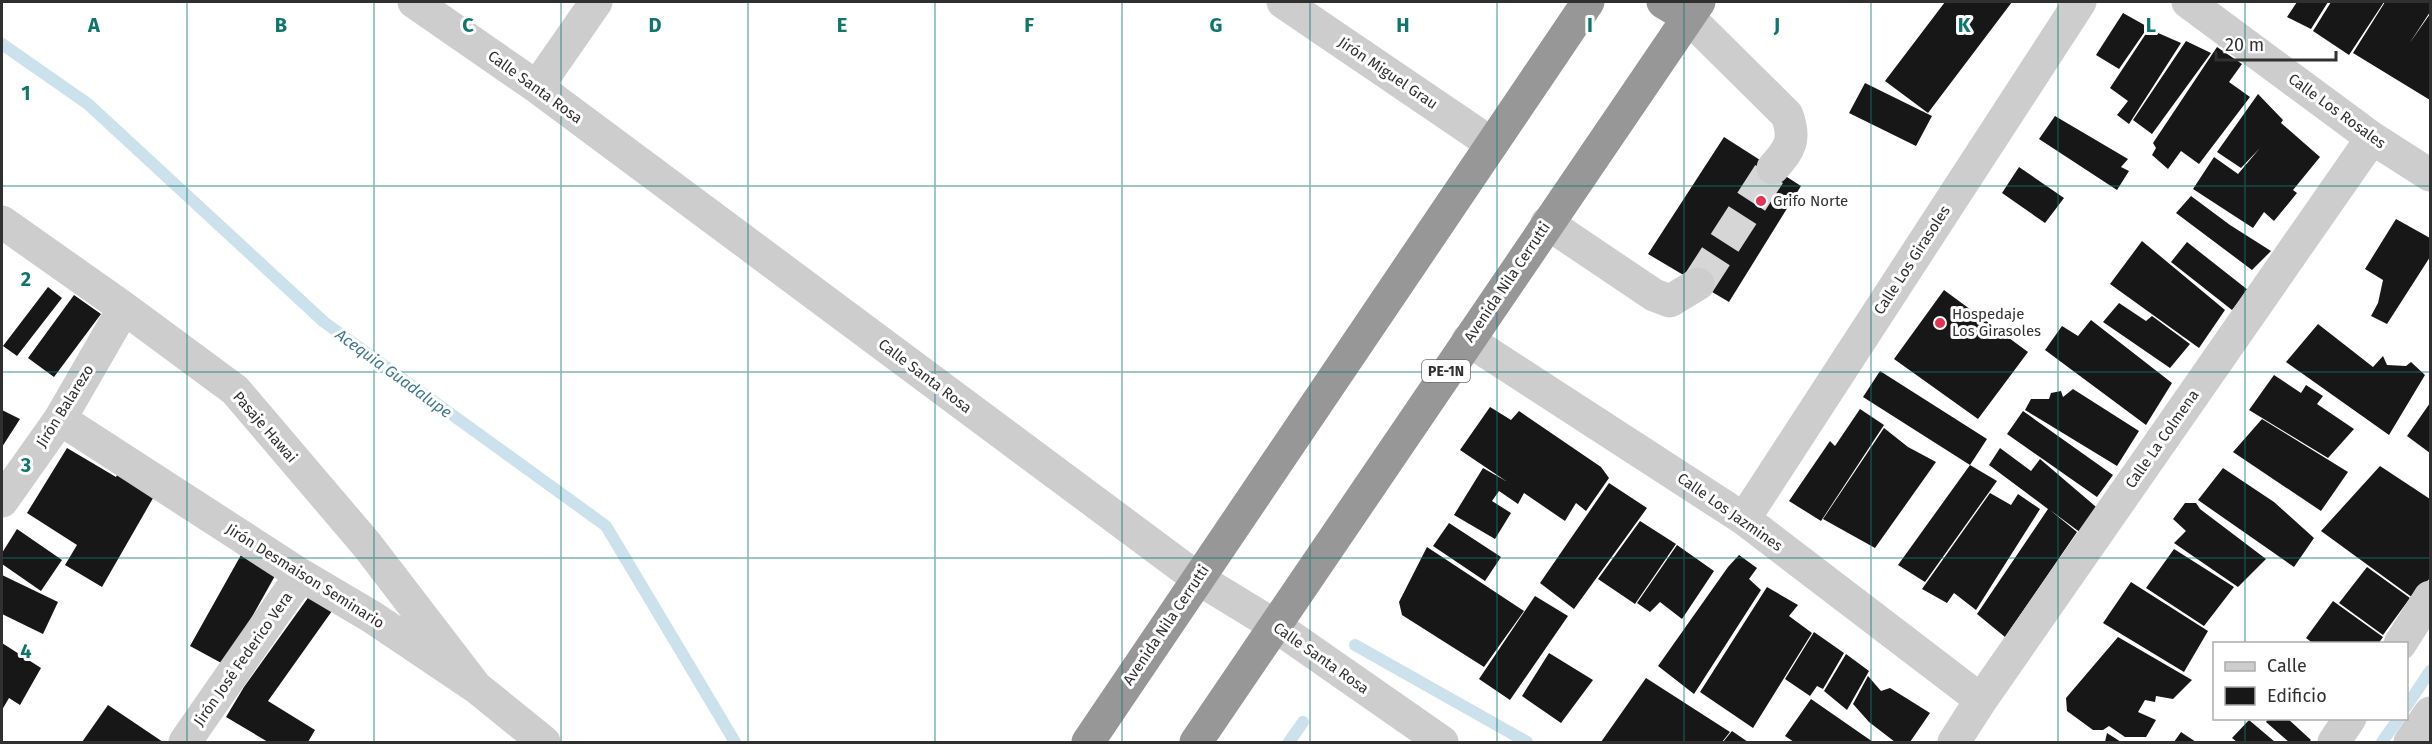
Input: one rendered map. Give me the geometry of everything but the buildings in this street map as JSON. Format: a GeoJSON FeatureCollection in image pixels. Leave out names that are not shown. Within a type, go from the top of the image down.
{"type":"FeatureCollection","features":[{"type":"Feature","properties":{"kind":"highway","name":"Avenida Nila Cerrutti"},"geometry":{"type":"LineString","coordinates":[[1088,742],[1588,2]]}},
{"type":"Feature","properties":{"kind":"highway","name":"Avenida Nila Cerrutti"},"geometry":{"type":"LineString","coordinates":[[1196,742],[1547,223],[1683,6]]}},
{"type":"Feature","properties":{"kind":"street","name":"Calle Santa Rosa"},"geometry":{"type":"LineString","coordinates":[[414,2],[537,87],[1197,578],[1274,625],[1442,742]]}},
{"type":"Feature","properties":{"kind":"street"},"geometry":{"type":"LineString","coordinates":[[537,87],[596,2]]}},
{"type":"Feature","properties":{"kind":"street","name":"Jirón Miguel Grau"},"geometry":{"type":"LineString","coordinates":[[1283,2],[1492,144]]}},
{"type":"Feature","properties":{"kind":"street","name":"Calle Los Girasoles"},"geometry":{"type":"LineString","coordinates":[[1744,519],[2080,2]]}},
{"type":"Feature","properties":{"kind":"street","name":"Calle Los Rosales"},"geometry":{"type":"LineString","coordinates":[[2188,2],[2372,138],[2430,175]]}},
{"type":"Feature","properties":{"kind":"street"},"geometry":{"type":"LineString","coordinates":[[1683,6],[1787,115],[1792,130],[1789,150],[1773,168]]}},
{"type":"Feature","properties":{"kind":"street","name":"Calle La Colmena"},"geometry":{"type":"LineString","coordinates":[[1954,742],[2372,138]]}},
{"type":"Feature","properties":{"kind":"street","name":"Pasaje Hawai"},"geometry":{"type":"LineString","coordinates":[[2,222],[235,390],[367,545],[476,687]]}},
{"type":"Feature","properties":{"kind":"street"},"geometry":{"type":"LineString","coordinates":[[1547,223],[1654,295],[1670,301],[1698,284]]}},
{"type":"Feature","properties":{"kind":"street","name":"Jirón Balarezo"},"geometry":{"type":"LineString","coordinates":[[2,501],[60,419],[124,308]]}},
{"type":"Feature","properties":{"kind":"street","name":"Calle Los Jazmines"},"geometry":{"type":"LineString","coordinates":[[1468,340],[1744,519],[1981,700]]}},
{"type":"Feature","properties":{"kind":"street","name":"Jirón Desmaison Seminario"},"geometry":{"type":"LineString","coordinates":[[60,419],[300,575],[372,616],[476,687],[544,742]]}},
{"type":"Feature","properties":{"kind":"street","name":"Jirón José Federico Vera"},"geometry":{"type":"LineString","coordinates":[[185,742],[300,575]]}},
{"type":"Feature","properties":{"kind":"street"},"geometry":{"type":"LineString","coordinates":[[2401,642],[2430,597]]}},
{"type":"Feature","properties":{"kind":"street"},"geometry":{"type":"LineString","coordinates":[[2410,742],[2430,712]]}},
{"type":"Feature","properties":{"kind":"street"},"geometry":{"type":"LineString","coordinates":[[2334,742],[2349,720]]}},
{"type":"Feature","properties":{"kind":"waterway","name":"Acequia Guadalupe"},"geometry":{"type":"LineString","coordinates":[[2,44],[88,104],[324,322],[606,526],[735,742]]}},
{"type":"Feature","properties":{"kind":"waterway"},"geometry":{"type":"LineString","coordinates":[[1355,645],[1527,742]]}},
{"type":"Feature","properties":{"kind":"waterway"},"geometry":{"type":"LineString","coordinates":[[2408,704],[2430,671]]}},
{"type":"Feature","properties":{"kind":"waterway"},"geometry":{"type":"LineString","coordinates":[[2382,742],[2398,720]]}},
{"type":"Feature","properties":{"kind":"waterway"},"geometry":{"type":"LineString","coordinates":[[1289,742],[1303,722]]}},
{"type":"Feature","properties":{"kind":"tunnel"},"geometry":{"type":"LineString","coordinates":[[1698,284],[1773,168]]}},
{"type":"Feature","properties":{"kind":"place","name":"Grifo Norte"},"geometry":{"type":"Point","coordinates":[1761,201]}},
{"type":"Feature","properties":{"kind":"place","name":"Hospedaje Los Girasoles"},"geometry":{"type":"Point","coordinates":[1940,323]}}]}
